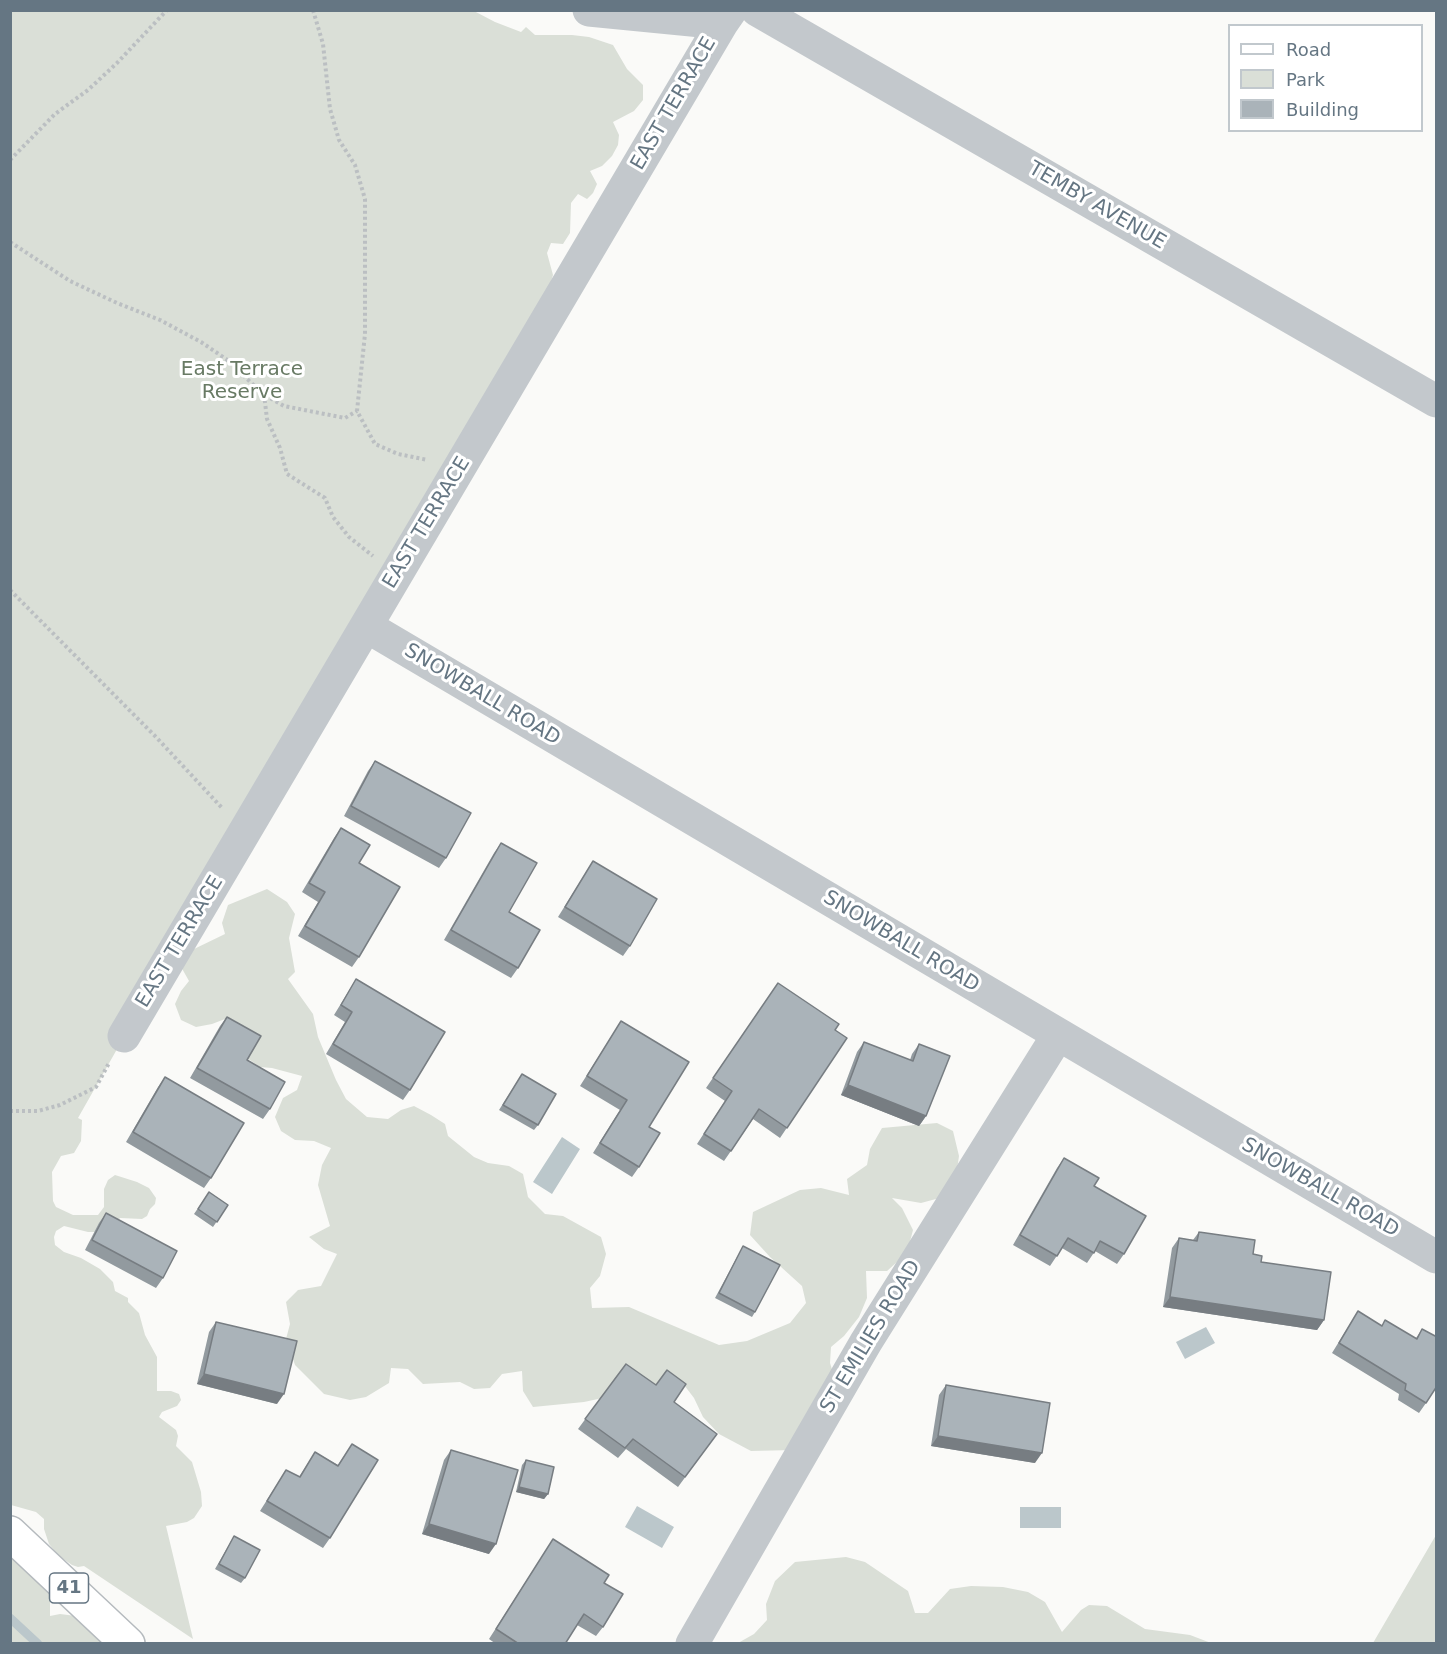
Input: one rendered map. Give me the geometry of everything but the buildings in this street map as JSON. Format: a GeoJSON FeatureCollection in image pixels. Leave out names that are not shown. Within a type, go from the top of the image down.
{"type":"FeatureCollection","features":[{"type":"Feature","properties":{"kind":"main road","name":"41"},"geometry":{"type":"LineString","coordinates":[[10,1533],[128,1644]]}},
{"type":"Feature","properties":{"kind":"street"},"geometry":{"type":"LineString","coordinates":[[589,10],[727,17]]}},
{"type":"Feature","properties":{"kind":"street","name":"TEMBY AVENUE"},"geometry":{"type":"LineString","coordinates":[[757,10],[1437,401]]}},
{"type":"Feature","properties":{"kind":"street","name":"EAST TERRACE"},"geometry":{"type":"LineString","coordinates":[[124,1036],[727,17]]}},
{"type":"Feature","properties":{"kind":"street","name":"SNOWBALL ROAD"},"geometry":{"type":"LineString","coordinates":[[366,626],[1437,1257]]}},
{"type":"Feature","properties":{"kind":"street","name":"ST EMILIES ROAD"},"geometry":{"type":"LineString","coordinates":[[692,1644],[866,1342],[1059,1035]]}},
{"type":"Feature","properties":{"kind":"path"},"geometry":{"type":"LineString","coordinates":[[10,160],[55,114],[88,90],[117,63],[167,10]]}},
{"type":"Feature","properties":{"kind":"path"},"geometry":{"type":"LineString","coordinates":[[313,10],[323,45],[330,109],[339,140],[355,165],[365,199],[365,334],[357,411],[375,444],[398,454],[426,459],[455,476]]}},
{"type":"Feature","properties":{"kind":"path"},"geometry":{"type":"LineString","coordinates":[[10,242],[70,281],[160,320],[201,342],[226,359],[263,394],[284,405],[345,418],[357,411]]}},
{"type":"Feature","properties":{"kind":"path"},"geometry":{"type":"LineString","coordinates":[[263,394],[267,419],[280,448],[287,474],[325,498],[333,517],[349,537],[398,573]]}},
{"type":"Feature","properties":{"kind":"path"},"geometry":{"type":"LineString","coordinates":[[10,590],[156,737],[244,833]]}},
{"type":"Feature","properties":{"kind":"path"},"geometry":{"type":"LineString","coordinates":[[10,1111],[38,1111],[60,1105],[96,1087],[124,1036]]}},
{"type":"Feature","properties":{"kind":"green space","name":"East Terrace Reserve"},"geometry":{"type":"Polygon","coordinates":[[[11,11],[474,11],[521,32],[526,27],[535,35],[589,37],[613,45],[627,69],[643,85],[643,100],[634,111],[613,122],[619,135],[618,145],[612,156],[602,166],[590,171],[597,184],[593,193],[587,199],[578,194],[571,203],[570,233],[563,244],[551,243],[547,253],[553,275],[550,285],[78,1118],[82,1120],[81,1141],[74,1153],[61,1156],[52,1172],[53,1201],[56,1207],[73,1215],[98,1215],[104,1207],[104,1189],[108,1180],[115,1175],[149,1188],[156,1198],[147,1216],[142,1219],[120,1218],[110,1230],[102,1232],[88,1232],[64,1226],[56,1231],[54,1237],[55,1245],[64,1252],[81,1258],[100,1269],[113,1282],[115,1291],[128,1298],[128,1302],[139,1313],[145,1335],[157,1357],[157,1391],[171,1391],[179,1394],[181,1400],[177,1406],[162,1412],[159,1417],[176,1430],[178,1436],[176,1446],[192,1462],[201,1492],[202,1506],[194,1518],[187,1522],[166,1526],[193,1639],[84,1566],[72,1565],[59,1556],[49,1544],[44,1529],[44,1519],[36,1512],[11,1505],[11,11]]]}},
{"type":"Feature","properties":{"kind":"green space"},"geometry":{"type":"Polygon","coordinates":[[[267,889],[287,902],[295,914],[289,938],[295,972],[288,979],[313,1014],[318,1037],[346,1099],[367,1117],[388,1119],[401,1110],[414,1106],[431,1115],[445,1124],[448,1136],[474,1157],[488,1163],[509,1166],[523,1174],[528,1197],[545,1214],[563,1216],[601,1237],[606,1254],[600,1276],[590,1288],[592,1308],[629,1307],[719,1345],[747,1341],[790,1323],[806,1303],[802,1286],[750,1235],[753,1212],[800,1190],[821,1188],[849,1195],[847,1179],[867,1165],[870,1149],[882,1128],[937,1123],[953,1131],[959,1156],[956,1177],[947,1196],[921,1203],[892,1198],[902,1208],[913,1230],[907,1253],[887,1271],[866,1271],[867,1298],[859,1317],[844,1336],[831,1347],[830,1363],[835,1379],[793,1450],[751,1451],[719,1434],[703,1417],[694,1398],[681,1381],[584,1402],[533,1407],[523,1391],[522,1371],[502,1374],[490,1388],[474,1389],[460,1382],[423,1384],[408,1369],[391,1368],[389,1383],[366,1397],[350,1400],[324,1394],[295,1365],[286,1339],[290,1324],[286,1302],[298,1290],[321,1286],[337,1254],[324,1249],[309,1237],[330,1226],[318,1185],[322,1165],[331,1148],[314,1141],[295,1140],[281,1131],[275,1117],[283,1098],[297,1090],[302,1076],[260,1067],[234,1049],[225,1019],[196,1027],[181,1020],[175,1004],[189,981],[180,965],[192,950],[225,934],[222,923],[228,905],[267,889]]]}},
{"type":"Feature","properties":{"kind":"green space"},"geometry":{"type":"Polygon","coordinates":[[[1436,1535],[1436,1643],[1373,1643],[1436,1535]]]}},
{"type":"Feature","properties":{"kind":"green space"},"geometry":{"type":"Polygon","coordinates":[[[10,1555],[50,1586],[50,1616],[60,1614],[92,1618],[117,1643],[11,1643],[10,1555]]]}},
{"type":"Feature","properties":{"kind":"green space"},"geometry":{"type":"Polygon","coordinates":[[[846,1557],[865,1562],[908,1591],[915,1613],[928,1613],[950,1589],[971,1586],[1003,1587],[1028,1592],[1045,1602],[1062,1632],[1081,1610],[1089,1605],[1107,1606],[1145,1629],[1190,1635],[1211,1643],[738,1643],[754,1634],[767,1620],[766,1604],[775,1581],[795,1562],[846,1557]]]}},
{"type":"Feature","properties":{"kind":"shaded area"},"geometry":{"type":"Polygon","coordinates":[[[562,1137],[580,1149],[552,1194],[533,1182],[562,1137]]]}},
{"type":"Feature","properties":{"kind":"shaded area"},"geometry":{"type":"Polygon","coordinates":[[[1206,1327],[1215,1343],[1185,1359],[1176,1342],[1206,1327]]]}},
{"type":"Feature","properties":{"kind":"shaded area"},"geometry":{"type":"Polygon","coordinates":[[[637,1506],[674,1527],[662,1548],[625,1527],[637,1506]]]}},
{"type":"Feature","properties":{"kind":"shaded area"},"geometry":{"type":"Polygon","coordinates":[[[1020,1507],[1061,1507],[1061,1528],[1020,1528],[1020,1507]]]}},
{"type":"Feature","properties":{"kind":"waterway"},"geometry":{"type":"LineString","coordinates":[[10,1618],[38,1644]]}}]}
